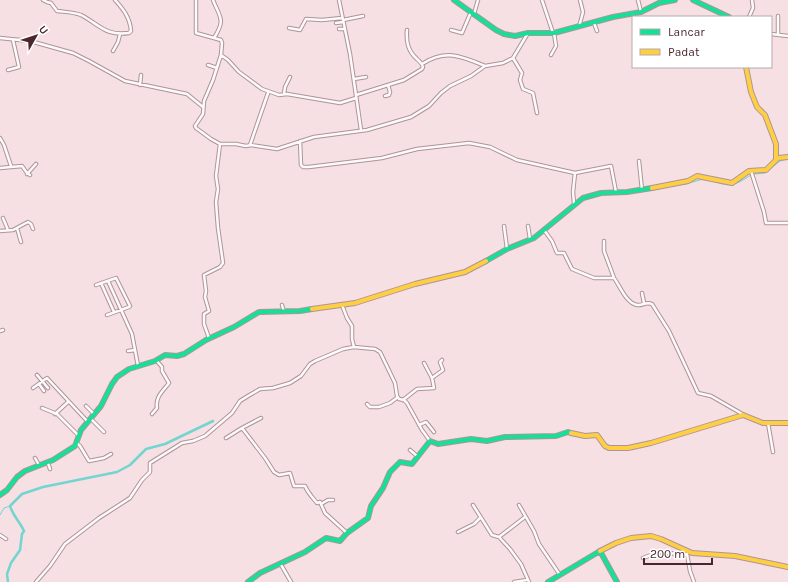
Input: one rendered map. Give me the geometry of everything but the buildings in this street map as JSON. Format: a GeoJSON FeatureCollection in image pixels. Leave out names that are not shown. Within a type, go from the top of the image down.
{"type":"FeatureCollection","features":[{"type":"Feature","properties":{"kind":"street"},"geometry":{"type":"LineString","coordinates":[[42,0],[51,2],[57,12],[66,11],[77,14],[107,32],[120,34],[130,33],[131,25],[127,14],[115,0]]}},
{"type":"Feature","properties":{"kind":"street"},"geometry":{"type":"LineString","coordinates":[[196,0],[195,32],[222,42],[221,55],[204,101],[203,114],[196,123],[195,127],[220,144],[250,145],[277,149],[318,136],[368,130],[413,116],[429,106],[450,86],[471,76],[485,66],[503,63],[513,58],[528,33]]}},
{"type":"Feature","properties":{"kind":"street"},"geometry":{"type":"LineString","coordinates":[[214,0],[221,16],[221,23],[220,28],[214,38]]}},
{"type":"Feature","properties":{"kind":"street"},"geometry":{"type":"LineString","coordinates":[[339,0],[354,79],[361,130]]}},
{"type":"Feature","properties":{"kind":"street"},"geometry":{"type":"LineString","coordinates":[[454,0],[496,30],[504,34],[515,36],[528,33],[553,33],[613,17],[640,14],[659,3],[675,0]]}},
{"type":"Feature","properties":{"kind":"street"},"geometry":{"type":"LineString","coordinates":[[451,30],[461,33],[478,0]]}},
{"type":"Feature","properties":{"kind":"street"},"geometry":{"type":"LineString","coordinates":[[542,0],[556,46],[551,55]]}},
{"type":"Feature","properties":{"kind":"street"},"geometry":{"type":"LineString","coordinates":[[579,27],[583,12],[580,0]]}},
{"type":"Feature","properties":{"kind":"street"},"geometry":{"type":"LineString","coordinates":[[638,0],[640,14]]}},
{"type":"Feature","properties":{"kind":"street"},"geometry":{"type":"LineString","coordinates":[[693,0],[726,16]]}},
{"type":"Feature","properties":{"kind":"street"},"geometry":{"type":"LineString","coordinates":[[749,16],[753,8],[752,0]]}},
{"type":"Feature","properties":{"kind":"street"},"geometry":{"type":"LineString","coordinates":[[289,28],[300,30],[306,19],[343,20],[362,16]]}},
{"type":"Feature","properties":{"kind":"street"},"geometry":{"type":"LineString","coordinates":[[778,16],[778,35]]}},
{"type":"Feature","properties":{"kind":"street"},"geometry":{"type":"LineString","coordinates":[[336,24],[343,20]]}},
{"type":"Feature","properties":{"kind":"street"},"geometry":{"type":"LineString","coordinates":[[594,23],[596,31]]}},
{"type":"Feature","properties":{"kind":"street"},"geometry":{"type":"LineString","coordinates":[[339,29],[345,29]]}},
{"type":"Feature","properties":{"kind":"street"},"geometry":{"type":"LineString","coordinates":[[406,30],[408,47],[414,57],[422,64]]}},
{"type":"Feature","properties":{"kind":"street"},"geometry":{"type":"LineString","coordinates":[[113,51],[120,34]]}},
{"type":"Feature","properties":{"kind":"street"},"geometry":{"type":"LineString","coordinates":[[772,34],[788,36]]}},
{"type":"Feature","properties":{"kind":"street"},"geometry":{"type":"LineString","coordinates":[[0,38],[34,42],[73,53],[125,81],[187,94],[203,107]]}},
{"type":"Feature","properties":{"kind":"street"},"geometry":{"type":"LineString","coordinates":[[8,70],[19,67],[13,40]]}},
{"type":"Feature","properties":{"kind":"street"},"geometry":{"type":"LineString","coordinates":[[221,55],[239,72],[268,92],[279,95],[284,94],[319,98],[340,103],[412,76],[422,69],[422,64]]}},
{"type":"Feature","properties":{"kind":"street"},"geometry":{"type":"LineString","coordinates":[[422,64],[437,58],[452,55],[485,66]]}},
{"type":"Feature","properties":{"kind":"street"},"geometry":{"type":"LineString","coordinates":[[513,58],[522,73],[520,80],[522,89],[534,93],[537,113]]}},
{"type":"Feature","properties":{"kind":"street"},"geometry":{"type":"LineString","coordinates":[[208,66],[217,68]]}},
{"type":"Feature","properties":{"kind":"street"},"geometry":{"type":"LineString","coordinates":[[746,68],[750,92],[758,109],[765,115],[772,129],[776,144],[776,159]]}},
{"type":"Feature","properties":{"kind":"street"},"geometry":{"type":"LineString","coordinates":[[140,85],[141,75]]}},
{"type":"Feature","properties":{"kind":"street"},"geometry":{"type":"LineString","coordinates":[[284,94],[290,77]]}},
{"type":"Feature","properties":{"kind":"street"},"geometry":{"type":"LineString","coordinates":[[354,79],[366,77]]}},
{"type":"Feature","properties":{"kind":"street"},"geometry":{"type":"LineString","coordinates":[[385,96],[389,94],[388,85]]}},
{"type":"Feature","properties":{"kind":"street"},"geometry":{"type":"LineString","coordinates":[[250,145],[268,92]]}},
{"type":"Feature","properties":{"kind":"street"},"geometry":{"type":"LineString","coordinates":[[0,138],[11,166]]}},
{"type":"Feature","properties":{"kind":"street"},"geometry":{"type":"LineString","coordinates":[[300,141],[300,162],[303,167],[372,159],[417,149],[469,143],[490,147],[509,158],[575,172],[611,166],[616,192]]}},
{"type":"Feature","properties":{"kind":"street"},"geometry":{"type":"LineString","coordinates":[[209,338],[204,324],[204,313],[209,311],[205,297],[206,291],[204,275],[220,267],[223,263],[216,202],[218,189],[216,176],[220,144]]}},
{"type":"Feature","properties":{"kind":"street"},"geometry":{"type":"LineString","coordinates":[[0,495],[7,490],[20,474],[48,463],[72,448],[77,443],[81,430],[101,406],[113,381],[126,370],[166,355],[180,355],[209,338],[234,327],[257,312],[300,311],[342,305],[376,297],[415,284],[465,272],[507,249],[530,240],[568,211],[580,199],[589,196],[642,190],[688,181],[697,176],[732,183],[751,172],[766,170],[776,159],[780,157],[788,157]]}},
{"type":"Feature","properties":{"kind":"street"},"geometry":{"type":"LineString","coordinates":[[639,161],[642,190]]}},
{"type":"Feature","properties":{"kind":"street"},"geometry":{"type":"LineString","coordinates":[[0,168],[23,166],[28,175],[36,164]]}},
{"type":"Feature","properties":{"kind":"street"},"geometry":{"type":"LineString","coordinates":[[574,204],[573,192],[575,172]]}},
{"type":"Feature","properties":{"kind":"street"},"geometry":{"type":"LineString","coordinates":[[751,172],[766,223],[788,223]]}},
{"type":"Feature","properties":{"kind":"street"},"geometry":{"type":"LineString","coordinates":[[3,218],[8,230]]}},
{"type":"Feature","properties":{"kind":"street"},"geometry":{"type":"LineString","coordinates":[[0,231],[17,228],[29,222],[33,229]]}},
{"type":"Feature","properties":{"kind":"street"},"geometry":{"type":"LineString","coordinates":[[504,226],[507,249]]}},
{"type":"Feature","properties":{"kind":"street"},"geometry":{"type":"LineString","coordinates":[[528,226],[530,240]]}},
{"type":"Feature","properties":{"kind":"street"},"geometry":{"type":"LineString","coordinates":[[17,228],[21,242]]}},
{"type":"Feature","properties":{"kind":"street"},"geometry":{"type":"LineString","coordinates":[[544,230],[552,241],[557,253],[564,253],[572,269],[594,278],[614,278]]}},
{"type":"Feature","properties":{"kind":"street"},"geometry":{"type":"LineString","coordinates":[[604,241],[604,251],[614,278],[622,293],[637,305],[650,302],[652,304],[664,322],[698,393],[711,396],[756,422],[788,423]]}},
{"type":"Feature","properties":{"kind":"street"},"geometry":{"type":"LineString","coordinates":[[96,285],[117,278],[130,306],[107,315]]}},
{"type":"Feature","properties":{"kind":"street"},"geometry":{"type":"LineString","coordinates":[[108,280],[132,334],[138,366]]}},
{"type":"Feature","properties":{"kind":"street"},"geometry":{"type":"LineString","coordinates":[[101,283],[114,312]]}},
{"type":"Feature","properties":{"kind":"street"},"geometry":{"type":"LineString","coordinates":[[642,293],[644,303]]}},
{"type":"Feature","properties":{"kind":"street"},"geometry":{"type":"LineString","coordinates":[[282,305],[284,312]]}},
{"type":"Feature","properties":{"kind":"street"},"geometry":{"type":"LineString","coordinates":[[342,305],[352,326],[352,339],[354,347]]}},
{"type":"Feature","properties":{"kind":"street"},"geometry":{"type":"LineString","coordinates":[[127,336],[132,334]]}},
{"type":"Feature","properties":{"kind":"street"},"geometry":{"type":"LineString","coordinates":[[36,582],[68,541],[132,496],[142,480],[150,472],[150,463],[184,442],[193,442],[205,436],[232,413],[240,401],[248,396],[260,389],[273,388],[290,383],[301,376],[310,364],[343,349],[354,347],[375,349],[380,352],[395,383],[398,397],[407,403],[430,441],[438,444],[471,439],[482,442],[505,437],[556,436],[568,432],[586,436],[597,435],[604,446],[609,448],[628,448],[652,443],[744,415]]}},
{"type":"Feature","properties":{"kind":"street"},"geometry":{"type":"LineString","coordinates":[[128,351],[135,350]]}},
{"type":"Feature","properties":{"kind":"street"},"geometry":{"type":"LineString","coordinates":[[152,414],[157,408],[156,402],[169,383],[162,371],[162,367],[156,360]]}},
{"type":"Feature","properties":{"kind":"street"},"geometry":{"type":"LineString","coordinates":[[432,378],[443,370],[440,362],[442,360]]}},
{"type":"Feature","properties":{"kind":"street"},"geometry":{"type":"LineString","coordinates":[[403,400],[416,389],[434,388],[434,383],[424,363]]}},
{"type":"Feature","properties":{"kind":"street"},"geometry":{"type":"LineString","coordinates":[[37,375],[48,388]]}},
{"type":"Feature","properties":{"kind":"street"},"geometry":{"type":"LineString","coordinates":[[33,388],[46,378],[68,402],[104,432]]}},
{"type":"Feature","properties":{"kind":"street"},"geometry":{"type":"LineString","coordinates":[[39,384],[44,390]]}},
{"type":"Feature","properties":{"kind":"street"},"geometry":{"type":"LineString","coordinates":[[367,404],[370,407],[379,407],[398,397]]}},
{"type":"Feature","properties":{"kind":"street"},"geometry":{"type":"LineString","coordinates":[[55,414],[68,402]]}},
{"type":"Feature","properties":{"kind":"street"},"geometry":{"type":"LineString","coordinates":[[86,406],[95,415]]}},
{"type":"Feature","properties":{"kind":"street"},"geometry":{"type":"LineString","coordinates":[[42,408],[55,414],[79,436]]}},
{"type":"Feature","properties":{"kind":"street"},"geometry":{"type":"LineString","coordinates":[[226,438],[261,418]]}},
{"type":"Feature","properties":{"kind":"street"},"geometry":{"type":"LineString","coordinates":[[419,425],[426,422],[434,432]]}},
{"type":"Feature","properties":{"kind":"street"},"geometry":{"type":"LineString","coordinates":[[768,423],[772,452]]}},
{"type":"Feature","properties":{"kind":"street"},"geometry":{"type":"LineString","coordinates":[[242,428],[274,472],[279,476],[290,473],[294,486],[304,486],[308,493],[317,502],[320,502],[325,513],[347,533]]}},
{"type":"Feature","properties":{"kind":"street"},"geometry":{"type":"LineString","coordinates":[[248,582],[280,563],[306,551],[326,538],[339,541],[347,533],[368,518],[372,506],[384,488],[389,474],[395,466],[400,462],[411,464],[430,441]]}},
{"type":"Feature","properties":{"kind":"street"},"geometry":{"type":"LineString","coordinates":[[77,443],[89,461],[104,458],[111,454]]}},
{"type":"Feature","properties":{"kind":"street"},"geometry":{"type":"LineString","coordinates":[[410,450],[417,456]]}},
{"type":"Feature","properties":{"kind":"street"},"geometry":{"type":"LineString","coordinates":[[35,458],[39,466]]}},
{"type":"Feature","properties":{"kind":"street"},"geometry":{"type":"LineString","coordinates":[[48,463],[50,470]]}},
{"type":"Feature","properties":{"kind":"street"},"geometry":{"type":"LineString","coordinates":[[321,504],[328,500],[333,500]]}},
{"type":"Feature","properties":{"kind":"street"},"geometry":{"type":"LineString","coordinates":[[474,505],[480,518],[492,536],[499,537],[518,560],[528,581],[514,582]]}},
{"type":"Feature","properties":{"kind":"street"},"geometry":{"type":"LineString","coordinates":[[520,505],[539,544],[560,574]]}},
{"type":"Feature","properties":{"kind":"street"},"geometry":{"type":"LineString","coordinates":[[499,537],[525,517]]}},
{"type":"Feature","properties":{"kind":"street"},"geometry":{"type":"LineString","coordinates":[[458,532],[474,524],[480,518]]}},
{"type":"Feature","properties":{"kind":"street"},"geometry":{"type":"LineString","coordinates":[[0,535],[6,539]]}},
{"type":"Feature","properties":{"kind":"street"},"geometry":{"type":"LineString","coordinates":[[548,582],[600,551],[631,538],[646,536],[661,539],[687,553]]}},
{"type":"Feature","properties":{"kind":"street"},"geometry":{"type":"LineString","coordinates":[[600,551],[617,582]]}},
{"type":"Feature","properties":{"kind":"street"},"geometry":{"type":"LineString","coordinates":[[643,558],[659,552],[687,553],[735,556],[788,567]]}},
{"type":"Feature","properties":{"kind":"street"},"geometry":{"type":"LineString","coordinates":[[687,553],[690,571],[694,582]]}},
{"type":"Feature","properties":{"kind":"street"},"geometry":{"type":"LineString","coordinates":[[280,563],[291,582]]}},
{"type":"Feature","properties":{"kind":"waterway"},"geometry":{"type":"LineString","coordinates":[[754,174],[765,173],[780,161],[788,159]]}},
{"type":"Feature","properties":{"kind":"waterway"},"geometry":{"type":"LineString","coordinates":[[710,180],[731,185],[740,182],[751,175]]}},
{"type":"Feature","properties":{"kind":"waterway"},"geometry":{"type":"LineString","coordinates":[[629,193],[686,184],[703,179]]}},
{"type":"Feature","properties":{"kind":"waterway"},"geometry":{"type":"LineString","coordinates":[[8,582],[7,574],[11,563],[20,550],[22,534],[24,531],[10,506],[22,494],[43,487],[117,472],[130,465],[146,449],[165,444],[213,421]]}},
{"type":"Feature","properties":{"kind":"waterway"},"geometry":{"type":"LineString","coordinates":[[0,515],[4,508],[10,506]]}},
{"type":"Feature","properties":{"kind":"traffic: fast"},"geometry":{"type":"LineString","coordinates":[[454,0],[496,30],[504,34],[515,36],[528,33],[554,33],[613,17],[641,12],[659,3],[675,0]]}},
{"type":"Feature","properties":{"kind":"traffic: fast"},"geometry":{"type":"LineString","coordinates":[[693,0],[727,16]]}},
{"type":"Feature","properties":{"kind":"traffic: fast"},"geometry":{"type":"LineString","coordinates":[[486,261],[507,249],[534,238],[583,198],[601,193],[627,192],[652,188]]}},
{"type":"Feature","properties":{"kind":"traffic: fast"},"geometry":{"type":"LineString","coordinates":[[0,495],[7,490],[17,477],[25,471],[53,460],[75,446],[81,430],[101,406],[112,384],[117,377],[129,369],[155,361],[165,355],[177,356],[184,354],[206,340],[234,327],[259,312],[300,311],[312,309]]}},
{"type":"Feature","properties":{"kind":"traffic: fast"},"geometry":{"type":"LineString","coordinates":[[248,582],[260,573],[305,552],[326,538],[340,541],[347,533],[368,518],[371,506],[383,488],[390,472],[400,462],[412,464],[430,441],[438,444],[471,439],[487,441],[505,437],[556,436],[568,432],[571,433]]}},
{"type":"Feature","properties":{"kind":"traffic: fast"},"geometry":{"type":"LineString","coordinates":[[548,582],[600,551],[617,582]]}},
{"type":"Feature","properties":{"kind":"traffic: slow"},"geometry":{"type":"LineString","coordinates":[[746,68],[751,92],[757,107],[765,115],[776,144],[776,159]]}},
{"type":"Feature","properties":{"kind":"traffic: slow"},"geometry":{"type":"LineString","coordinates":[[652,188],[688,181],[697,176],[732,183],[749,171],[766,170],[778,158],[788,157]]}},
{"type":"Feature","properties":{"kind":"traffic: slow"},"geometry":{"type":"LineString","coordinates":[[312,309],[355,303],[415,284],[465,272],[486,261]]}},
{"type":"Feature","properties":{"kind":"traffic: slow"},"geometry":{"type":"LineString","coordinates":[[571,433],[585,436],[597,435],[605,446],[609,448],[628,448],[651,443],[743,415],[763,423],[788,423]]}},
{"type":"Feature","properties":{"kind":"traffic: slow"},"geometry":{"type":"LineString","coordinates":[[600,551],[631,538],[651,536],[692,553],[735,556],[788,567]]}}]}
